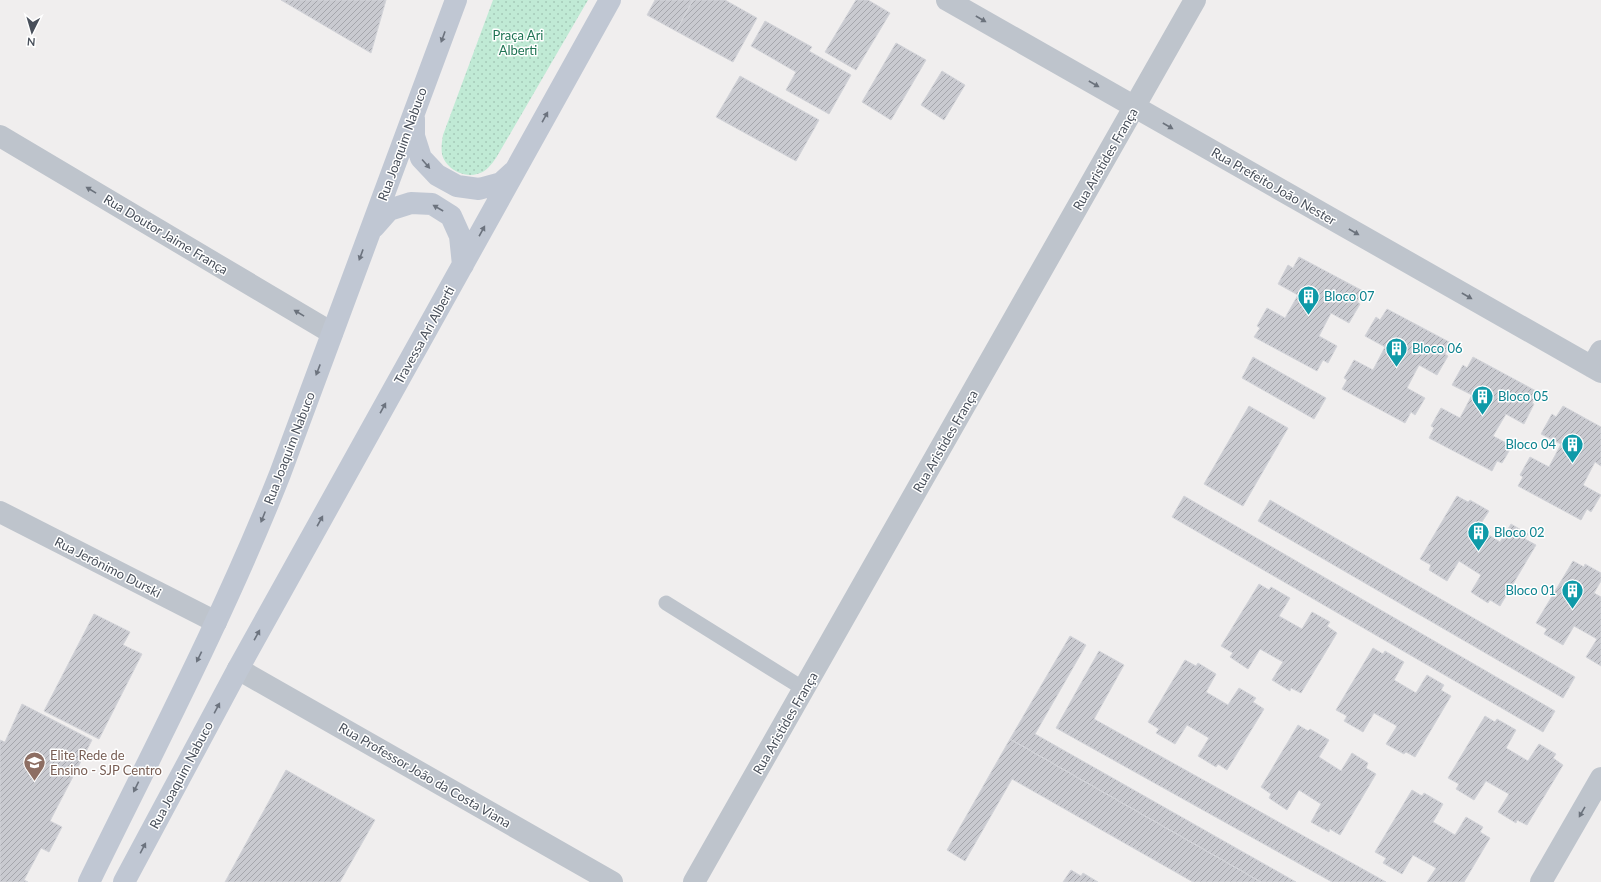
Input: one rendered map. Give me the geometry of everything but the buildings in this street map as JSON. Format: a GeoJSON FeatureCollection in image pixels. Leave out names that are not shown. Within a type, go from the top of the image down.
{"type":"FeatureCollection","features":[{"type":"Feature","properties":{"kind":"main road","name":"Rua Joaquim Nabuco"},"geometry":{"type":"LineString","coordinates":[[89,882],[216,622],[258,528],[280,474],[456,0]]}},
{"type":"Feature","properties":{"kind":"main road","name":"Travessa Ari Alberti"},"geometry":{"type":"LineString","coordinates":[[238,669],[610,0]]}},
{"type":"Feature","properties":{"kind":"main road"},"geometry":{"type":"LineString","coordinates":[[414,114],[414,136],[421,158],[436,175],[457,186],[479,189],[501,183],[516,168]]}},
{"type":"Feature","properties":{"kind":"main road"},"geometry":{"type":"LineString","coordinates":[[370,232],[389,210],[411,203],[432,204],[451,216],[460,236],[462,265]]}},
{"type":"Feature","properties":{"kind":"main road","name":"Rua Joaquim Nabuco"},"geometry":{"type":"LineString","coordinates":[[124,882],[238,669]]}},
{"type":"Feature","properties":{"kind":"street","name":"Rua Prefeito João Nester"},"geometry":{"type":"LineString","coordinates":[[947,0],[1134,107],[1598,363]]}},
{"type":"Feature","properties":{"kind":"street","name":"Rua Aristides França"},"geometry":{"type":"LineString","coordinates":[[694,882],[1195,0]]}},
{"type":"Feature","properties":{"kind":"street","name":"Rua Doutor Jaime França"},"geometry":{"type":"LineString","coordinates":[[0,136],[332,333]]}},
{"type":"Feature","properties":{"kind":"street","name":"Rua Jerônimo Durski"},"geometry":{"type":"LineString","coordinates":[[0,512],[216,622]]}},
{"type":"Feature","properties":{"kind":"street","name":"Rua Professor João da Costa Viana"},"geometry":{"type":"LineString","coordinates":[[238,669],[612,882]]}},
{"type":"Feature","properties":{"kind":"street"},"geometry":{"type":"LineString","coordinates":[[1541,882],[1601,778]]}},
{"type":"Feature","properties":{"kind":"lane"},"geometry":{"type":"LineString","coordinates":[[666,603],[804,689]]}},
{"type":"Feature","properties":{"kind":"green space","name":"Praça Ari Alberti"},"geometry":{"type":"Polygon","coordinates":[[[493,0],[588,0],[496,158],[483,172],[466,175],[455,171],[444,159],[442,154],[443,135],[493,0]]]}},
{"type":"Feature","properties":{"kind":"place","name":"Bloco 07"},"geometry":{"type":"Point","coordinates":[1308,316]}},
{"type":"Feature","properties":{"kind":"place","name":"Bloco 06"},"geometry":{"type":"Point","coordinates":[1396,368]}},
{"type":"Feature","properties":{"kind":"place","name":"Bloco 05"},"geometry":{"type":"Point","coordinates":[1483,416]}},
{"type":"Feature","properties":{"kind":"place","name":"Bloco 04"},"geometry":{"type":"Point","coordinates":[1572,464]}},
{"type":"Feature","properties":{"kind":"place","name":"Bloco 02"},"geometry":{"type":"Point","coordinates":[1478,552]}},
{"type":"Feature","properties":{"kind":"place","name":"Bloco 01"},"geometry":{"type":"Point","coordinates":[1572,610]}},
{"type":"Feature","properties":{"kind":"place","name":"Elite Rede de Ensino - SJP Centro"},"geometry":{"type":"Point","coordinates":[35,782]}}]}
